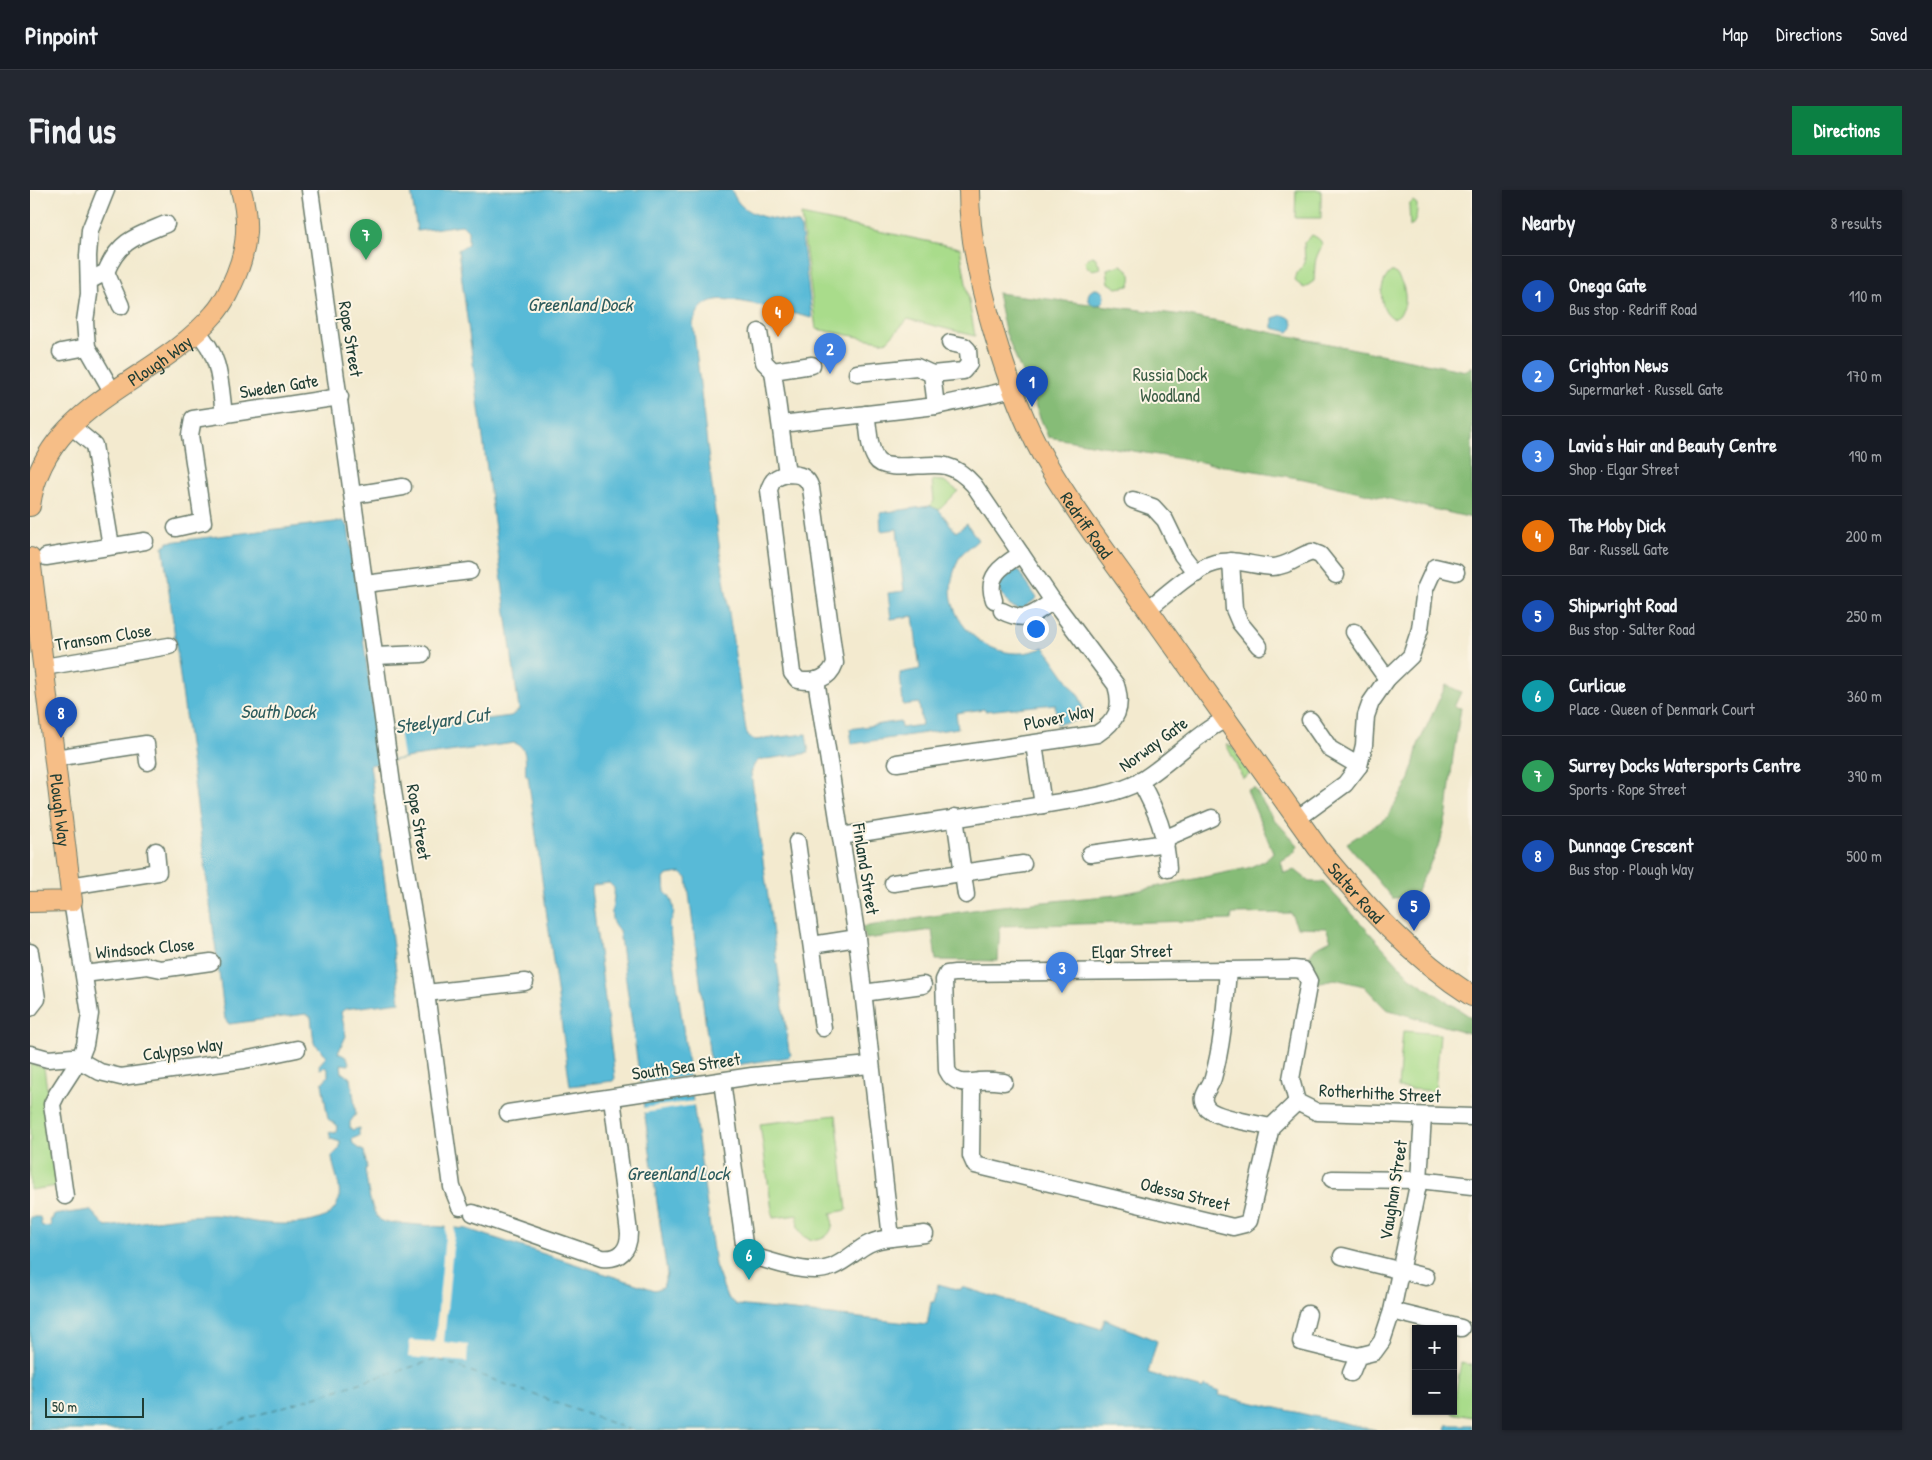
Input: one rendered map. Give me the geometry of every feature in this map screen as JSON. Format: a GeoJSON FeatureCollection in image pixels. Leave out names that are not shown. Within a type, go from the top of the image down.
{"type":"FeatureCollection","features":[{"type":"Feature","properties":{"kind":"main road","name":"Plough Way"},"geometry":{"type":"LineString","coordinates":[[30,506],[36,480],[71,426],[112,392],[171,354],[197,332],[214,314],[228,292],[240,266],[247,238],[246,208],[241,190]]}},
{"type":"Feature","properties":{"kind":"main road","name":"Redriff Road"},"geometry":{"type":"LineString","coordinates":[[968,190],[968,206],[976,256],[990,317],[1014,389],[1052,472],[1297,819]]}},
{"type":"Feature","properties":{"kind":"main road","name":"Plough Way"},"geometry":{"type":"LineString","coordinates":[[38,558],[44,667],[71,893]]}},
{"type":"Feature","properties":{"kind":"main road","name":"Salter Road"},"geometry":{"type":"LineString","coordinates":[[1297,819],[1355,894],[1387,927],[1439,973],[1472,996]]}},
{"type":"Feature","properties":{"kind":"main road"},"geometry":{"type":"LineString","coordinates":[[30,902],[71,893]]}},
{"type":"Feature","properties":{"kind":"street"},"geometry":{"type":"LineString","coordinates":[[106,190],[90,230],[89,294],[85,309],[87,347],[112,392]]}},
{"type":"Feature","properties":{"kind":"street","name":"Rope Street"},"geometry":{"type":"LineString","coordinates":[[310,190],[390,766],[426,993],[452,1187],[466,1210],[602,1258],[617,1257],[623,1252],[629,1239],[629,1233],[612,1098]]}},
{"type":"Feature","properties":{"kind":"street"},"geometry":{"type":"LineString","coordinates":[[89,280],[106,272],[111,260],[124,243],[166,224]]}},
{"type":"Feature","properties":{"kind":"street"},"geometry":{"type":"LineString","coordinates":[[106,272],[121,306]]}},
{"type":"Feature","properties":{"kind":"street","name":"Sweden Gate"},"geometry":{"type":"LineString","coordinates":[[197,332],[208,343],[215,357],[224,415],[340,397]]}},
{"type":"Feature","properties":{"kind":"street"},"geometry":{"type":"LineString","coordinates":[[760,332],[764,362],[773,371],[787,474]]}},
{"type":"Feature","properties":{"kind":"street"},"geometry":{"type":"LineString","coordinates":[[857,373],[917,367],[932,374],[964,371],[969,364],[968,350],[964,346],[950,343]]}},
{"type":"Feature","properties":{"kind":"street"},"geometry":{"type":"LineString","coordinates":[[61,352],[87,347]]}},
{"type":"Feature","properties":{"kind":"street"},"geometry":{"type":"LineString","coordinates":[[773,371],[812,365]]}},
{"type":"Feature","properties":{"kind":"street"},"geometry":{"type":"LineString","coordinates":[[932,374],[936,406]]}},
{"type":"Feature","properties":{"kind":"street"},"geometry":{"type":"LineString","coordinates":[[781,424],[936,406],[1014,389]]}},
{"type":"Feature","properties":{"kind":"street","name":"Plover Way"},"geometry":{"type":"LineString","coordinates":[[866,414],[872,451],[877,461],[888,467],[931,463],[947,466],[962,472],[974,485],[1053,601],[1116,685],[1120,698],[1120,709],[1115,719],[1098,734],[897,763]]}},
{"type":"Feature","properties":{"kind":"street"},"geometry":{"type":"LineString","coordinates":[[176,528],[203,522],[190,435],[193,419],[224,415]]}},
{"type":"Feature","properties":{"kind":"street"},"geometry":{"type":"LineString","coordinates":[[71,426],[94,445],[111,546]]}},
{"type":"Feature","properties":{"kind":"street"},"geometry":{"type":"LineString","coordinates":[[787,474],[797,474],[804,477],[811,488],[813,498],[835,663],[832,671],[825,678],[816,680],[798,680],[792,673],[769,490],[777,476],[787,474]]}},
{"type":"Feature","properties":{"kind":"street"},"geometry":{"type":"LineString","coordinates":[[353,495],[403,487]]}},
{"type":"Feature","properties":{"kind":"street"},"geometry":{"type":"LineString","coordinates":[[1133,500],[1153,507],[1164,520],[1182,555],[1196,573]]}},
{"type":"Feature","properties":{"kind":"street"},"geometry":{"type":"LineString","coordinates":[[38,558],[145,541]]}},
{"type":"Feature","properties":{"kind":"street"},"geometry":{"type":"LineString","coordinates":[[1148,609],[1196,573],[1214,563],[1231,561],[1273,567],[1287,565],[1312,552],[1320,555],[1336,576]]}},
{"type":"Feature","properties":{"kind":"street"},"geometry":{"type":"LineString","coordinates":[[1021,554],[994,575],[990,590],[998,605],[1015,617],[1030,617],[1053,601]]}},
{"type":"Feature","properties":{"kind":"street"},"geometry":{"type":"LineString","coordinates":[[1231,561],[1234,608],[1240,623],[1259,646]]}},
{"type":"Feature","properties":{"kind":"street"},"geometry":{"type":"LineString","coordinates":[[1297,819],[1345,784],[1359,766],[1363,751],[1366,716],[1371,702],[1387,679],[1410,656],[1420,629],[1425,589],[1435,567],[1456,572]]}},
{"type":"Feature","properties":{"kind":"street"},"geometry":{"type":"LineString","coordinates":[[365,584],[470,571]]}},
{"type":"Feature","properties":{"kind":"street"},"geometry":{"type":"LineString","coordinates":[[1354,632],[1387,679]]}},
{"type":"Feature","properties":{"kind":"street","name":"Transom Close"},"geometry":{"type":"LineString","coordinates":[[44,667],[169,646]]}},
{"type":"Feature","properties":{"kind":"street"},"geometry":{"type":"LineString","coordinates":[[375,656],[422,654]]}},
{"type":"Feature","properties":{"kind":"street","name":"Finland Street"},"geometry":{"type":"LineString","coordinates":[[816,680],[857,938],[870,1065],[901,1242]]}},
{"type":"Feature","properties":{"kind":"street","name":"Norway Gate"},"geometry":{"type":"LineString","coordinates":[[841,836],[1042,805],[1111,792],[1140,781],[1211,727],[1226,719]]}},
{"type":"Feature","properties":{"kind":"street"},"geometry":{"type":"LineString","coordinates":[[1310,720],[1330,749],[1359,766]]}},
{"type":"Feature","properties":{"kind":"street"},"geometry":{"type":"LineString","coordinates":[[55,758],[146,744],[148,762]]}},
{"type":"Feature","properties":{"kind":"street"},"geometry":{"type":"LineString","coordinates":[[1034,744],[1042,805]]}},
{"type":"Feature","properties":{"kind":"street"},"geometry":{"type":"LineString","coordinates":[[1140,781],[1160,820],[1166,841],[1168,869]]}},
{"type":"Feature","properties":{"kind":"street"},"geometry":{"type":"LineString","coordinates":[[955,818],[966,895]]}},
{"type":"Feature","properties":{"kind":"street"},"geometry":{"type":"LineString","coordinates":[[1090,854],[1166,841],[1212,818]]}},
{"type":"Feature","properties":{"kind":"street"},"geometry":{"type":"LineString","coordinates":[[797,842],[823,1028]]}},
{"type":"Feature","properties":{"kind":"street"},"geometry":{"type":"LineString","coordinates":[[71,893],[158,872],[156,852]]}},
{"type":"Feature","properties":{"kind":"street"},"geometry":{"type":"LineString","coordinates":[[893,883],[1023,864]]}},
{"type":"Feature","properties":{"kind":"street","name":"Plough Way"},"geometry":{"type":"LineString","coordinates":[[65,1196],[52,1104],[56,1094],[79,1060],[85,1045],[90,1014],[71,893]]}},
{"type":"Feature","properties":{"kind":"street"},"geometry":{"type":"LineString","coordinates":[[812,945],[857,938]]}},
{"type":"Feature","properties":{"kind":"street"},"geometry":{"type":"LineString","coordinates":[[30,952],[37,999],[30,1008]]}},
{"type":"Feature","properties":{"kind":"street","name":"Windsock Close"},"geometry":{"type":"LineString","coordinates":[[84,974],[147,966],[161,969],[210,962]]}},
{"type":"Feature","properties":{"kind":"street","name":"Elgar Street"},"geometry":{"type":"LineString","coordinates":[[970,1084],[954,1080],[947,1070],[944,980],[947,974],[972,972],[1294,969],[1303,970],[1307,976]]}},
{"type":"Feature","properties":{"kind":"street"},"geometry":{"type":"LineString","coordinates":[[1228,970],[1220,1046],[1212,1080],[1205,1090],[1203,1101],[1209,1110],[1218,1114],[1271,1127],[1297,1102]]}},
{"type":"Feature","properties":{"kind":"street","name":"Rotherhithe Street"},"geometry":{"type":"LineString","coordinates":[[1307,976],[1309,981],[1291,1079],[1297,1102],[1317,1112],[1472,1117]]}},
{"type":"Feature","properties":{"kind":"street"},"geometry":{"type":"LineString","coordinates":[[426,993],[525,982]]}},
{"type":"Feature","properties":{"kind":"street"},"geometry":{"type":"LineString","coordinates":[[863,993],[923,985]]}},
{"type":"Feature","properties":{"kind":"street","name":"Calypso Way"},"geometry":{"type":"LineString","coordinates":[[79,1060],[105,1074],[121,1077],[244,1060],[297,1049]]}},
{"type":"Feature","properties":{"kind":"street"},"geometry":{"type":"LineString","coordinates":[[30,1054],[39,1058],[66,1057],[79,1060]]}},
{"type":"Feature","properties":{"kind":"street","name":"South Sea Street"},"geometry":{"type":"LineString","coordinates":[[508,1113],[722,1080],[870,1065]]}},
{"type":"Feature","properties":{"kind":"street"},"geometry":{"type":"LineString","coordinates":[[722,1080],[744,1244],[749,1254],[761,1259],[813,1270],[838,1264],[873,1240],[901,1242],[926,1234]]}},
{"type":"Feature","properties":{"kind":"street"},"geometry":{"type":"LineString","coordinates":[[970,1084],[978,1081],[1004,1082]]}},
{"type":"Feature","properties":{"kind":"street","name":"Odessa Street"},"geometry":{"type":"LineString","coordinates":[[970,1084],[972,1092],[971,1156],[975,1165],[981,1168],[1073,1187],[1222,1226],[1233,1227],[1249,1221],[1271,1127]]}},
{"type":"Feature","properties":{"kind":"street","name":"Vaughan Street"},"geometry":{"type":"LineString","coordinates":[[1358,1356],[1374,1352],[1382,1341],[1392,1311],[1419,1180],[1423,1116]]}},
{"type":"Feature","properties":{"kind":"street"},"geometry":{"type":"LineString","coordinates":[[1332,1179],[1419,1180],[1472,1186]]}},
{"type":"Feature","properties":{"kind":"street","name":"Vaughan Street"},"geometry":{"type":"LineString","coordinates":[[1342,1256],[1426,1277]]}},
{"type":"Feature","properties":{"kind":"street"},"geometry":{"type":"LineString","coordinates":[[1392,1311],[1435,1325]]}},
{"type":"Feature","properties":{"kind":"street"},"geometry":{"type":"LineString","coordinates":[[1308,1314],[1301,1342],[1358,1356],[1350,1373]]}},
{"type":"Feature","properties":{"kind":"green space"},"geometry":{"type":"Polygon","coordinates":[[[1296,190],[1321,190],[1321,218],[1295,218],[1296,190]]]}},
{"type":"Feature","properties":{"kind":"green space"},"geometry":{"type":"Polygon","coordinates":[[[1413,201],[1417,204],[1417,213],[1410,227],[1409,205],[1413,201]]]}},
{"type":"Feature","properties":{"kind":"green space"},"geometry":{"type":"Polygon","coordinates":[[[801,215],[960,248],[975,336],[908,319],[886,342],[816,329],[801,215]]]}},
{"type":"Feature","properties":{"kind":"green space"},"geometry":{"type":"Polygon","coordinates":[[[1312,235],[1320,240],[1322,244],[1315,262],[1314,281],[1304,288],[1295,281],[1297,273],[1305,263],[1304,242],[1312,235]]]}},
{"type":"Feature","properties":{"kind":"green space"},"geometry":{"type":"Polygon","coordinates":[[[1091,256],[1095,257],[1101,268],[1092,270],[1086,266],[1085,261],[1091,256]]]}},
{"type":"Feature","properties":{"kind":"green space"},"geometry":{"type":"Polygon","coordinates":[[[1121,265],[1129,271],[1131,279],[1129,286],[1117,288],[1109,283],[1107,269],[1121,265]]]}},
{"type":"Feature","properties":{"kind":"green space"},"geometry":{"type":"Polygon","coordinates":[[[1391,272],[1394,272],[1402,283],[1405,296],[1403,310],[1393,318],[1388,314],[1382,303],[1384,282],[1391,272]]]}},
{"type":"Feature","properties":{"kind":"green space","name":"Russia Dock Woodland"},"geometry":{"type":"Polygon","coordinates":[[[997,293],[1183,315],[1466,371],[1472,366],[1472,518],[1304,479],[1048,437],[1005,331],[997,293]]]}},
{"type":"Feature","properties":{"kind":"green space"},"geometry":{"type":"Polygon","coordinates":[[[932,480],[944,481],[958,491],[939,510],[930,506],[934,501],[932,480]]]}},
{"type":"Feature","properties":{"kind":"green space"},"geometry":{"type":"Polygon","coordinates":[[[1446,685],[1461,692],[1454,707],[1461,708],[1453,756],[1447,813],[1440,843],[1414,897],[1392,898],[1347,843],[1387,818],[1410,779],[1418,745],[1446,685]]]}},
{"type":"Feature","properties":{"kind":"green space"},"geometry":{"type":"Polygon","coordinates":[[[1226,744],[1232,747],[1250,773],[1243,778],[1226,744]]]}},
{"type":"Feature","properties":{"kind":"green space"},"geometry":{"type":"Polygon","coordinates":[[[1254,788],[1272,817],[1298,845],[1294,853],[1281,861],[1284,873],[1295,870],[1310,882],[1323,882],[1410,977],[1472,1018],[1472,1034],[1386,1009],[1364,986],[1335,979],[1316,983],[1302,966],[1315,948],[1331,940],[1326,928],[1297,927],[1291,913],[1232,914],[1231,920],[1000,926],[998,961],[936,960],[932,930],[866,939],[862,927],[992,907],[1116,895],[1248,868],[1266,860],[1273,852],[1247,790],[1254,788]]]}},
{"type":"Feature","properties":{"kind":"green space"},"geometry":{"type":"Polygon","coordinates":[[[1403,1031],[1440,1034],[1435,1091],[1398,1088],[1403,1031]]]}},
{"type":"Feature","properties":{"kind":"green space"},"geometry":{"type":"Polygon","coordinates":[[[30,1063],[44,1068],[60,1182],[58,1186],[30,1190],[30,1063]]]}},
{"type":"Feature","properties":{"kind":"green space"},"geometry":{"type":"Polygon","coordinates":[[[836,1115],[847,1210],[831,1213],[832,1224],[830,1233],[824,1238],[808,1239],[802,1234],[798,1226],[798,1215],[773,1218],[760,1124],[836,1115]]]}},
{"type":"Feature","properties":{"kind":"green space"},"geometry":{"type":"Polygon","coordinates":[[[1461,1363],[1472,1365],[1472,1417],[1457,1414],[1457,1385],[1461,1363]]]}},
{"type":"Feature","properties":{"kind":"water"},"geometry":{"type":"Polygon","coordinates":[[[411,190],[732,190],[736,199],[749,211],[768,218],[797,223],[801,229],[812,318],[724,299],[711,301],[704,305],[696,315],[693,324],[717,530],[746,731],[749,737],[755,740],[806,734],[809,753],[759,760],[754,765],[751,773],[789,1051],[791,1054],[789,1057],[716,1068],[711,1066],[687,878],[681,873],[667,875],[664,879],[665,892],[671,899],[674,912],[669,924],[715,1265],[727,1297],[736,1305],[927,1325],[931,1302],[934,1302],[938,1284],[960,1290],[962,1287],[1101,1329],[1105,1319],[1157,1341],[1148,1373],[1203,1389],[1204,1386],[1219,1392],[1218,1395],[1376,1430],[30,1430],[30,1217],[40,1217],[42,1227],[51,1226],[50,1219],[53,1219],[53,1215],[90,1210],[106,1227],[200,1215],[226,1216],[271,1224],[291,1224],[322,1218],[330,1214],[338,1202],[339,1189],[332,1156],[340,1148],[340,1142],[331,1139],[329,1132],[336,1133],[337,1125],[328,1119],[322,1083],[328,1076],[328,1069],[324,1067],[320,1069],[319,1065],[327,1056],[314,1043],[311,1017],[306,1014],[229,1024],[225,1019],[163,546],[169,542],[343,521],[348,526],[376,733],[511,716],[519,710],[458,250],[468,244],[468,231],[462,225],[417,231],[411,190]],[[514,743],[405,758],[370,765],[400,1002],[345,1009],[341,1012],[346,1036],[338,1053],[346,1057],[349,1062],[349,1065],[341,1064],[342,1073],[351,1078],[356,1114],[350,1122],[350,1128],[353,1130],[359,1128],[359,1136],[352,1139],[352,1141],[356,1147],[364,1151],[370,1199],[378,1218],[383,1222],[467,1229],[655,1290],[663,1287],[667,1274],[619,930],[615,926],[612,916],[614,888],[609,883],[594,885],[591,889],[615,1078],[613,1081],[570,1086],[528,776],[526,776],[524,752],[519,745],[514,743]]]}},
{"type":"Feature","properties":{"kind":"water"},"geometry":{"type":"Polygon","coordinates":[[[1093,289],[1099,289],[1104,294],[1102,303],[1093,305],[1088,300],[1088,294],[1093,289]]]}},
{"type":"Feature","properties":{"kind":"water"},"geometry":{"type":"Polygon","coordinates":[[[1283,315],[1290,318],[1293,323],[1293,328],[1289,332],[1273,328],[1273,318],[1283,315]]]}},
{"type":"Feature","properties":{"kind":"water"},"geometry":{"type":"Polygon","coordinates":[[[930,506],[939,510],[956,532],[967,524],[978,540],[959,558],[951,588],[954,606],[961,622],[974,636],[989,646],[1007,652],[1025,653],[1044,647],[1080,698],[1086,719],[1057,724],[1055,704],[985,711],[984,709],[956,713],[958,728],[852,744],[850,729],[900,721],[901,728],[922,725],[919,703],[903,705],[900,673],[920,669],[913,616],[891,619],[888,593],[904,591],[897,529],[881,531],[880,513],[930,506]]]}},
{"type":"Feature","properties":{"kind":"water"},"geometry":{"type":"Polygon","coordinates":[[[1017,569],[1037,598],[1021,610],[1010,606],[999,589],[1001,579],[1017,569]]]}},
{"type":"Feature","properties":{"kind":"water"},"geometry":{"type":"Polygon","coordinates":[[[1447,1425],[1472,1425],[1472,1430],[1446,1430],[1447,1425]]]}},
{"type":"Feature","properties":{"kind":"pier"},"geometry":{"type":"Polygon","coordinates":[[[399,731],[403,758],[384,761],[380,733],[399,731]]]}},
{"type":"Feature","properties":{"kind":"pier"},"geometry":{"type":"Polygon","coordinates":[[[690,1076],[692,1096],[644,1102],[641,1082],[690,1076]]]}},
{"type":"Feature","properties":{"kind":"pier"},"geometry":{"type":"Polygon","coordinates":[[[695,1101],[696,1105],[643,1113],[642,1108],[695,1101]]]}},
{"type":"Feature","properties":{"kind":"pier"},"geometry":{"type":"Polygon","coordinates":[[[446,1225],[455,1225],[444,1342],[468,1345],[467,1362],[408,1357],[410,1340],[435,1342],[446,1225]]]}},
{"type":"Feature","properties":{"kind":"ferry route"},"geometry":{"type":"LineString","coordinates":[[209,1430],[437,1359],[630,1430]]}},
{"type":"Feature","properties":{"kind":"place","name":"Surrey Docks Watersports Centre"},"geometry":{"type":"Point","coordinates":[366,260]}},
{"type":"Feature","properties":{"kind":"place","name":"The Moby Dick"},"geometry":{"type":"Point","coordinates":[778,337]}},
{"type":"Feature","properties":{"kind":"place","name":"Crighton News"},"geometry":{"type":"Point","coordinates":[830,374]}},
{"type":"Feature","properties":{"kind":"place","name":"Onega Gate"},"geometry":{"type":"Point","coordinates":[1032,407]}},
{"type":"Feature","properties":{"kind":"place","name":"Dunnage Crescent"},"geometry":{"type":"Point","coordinates":[61,738]}},
{"type":"Feature","properties":{"kind":"place","name":"Shipwright Road"},"geometry":{"type":"Point","coordinates":[1414,931]}},
{"type":"Feature","properties":{"kind":"place","name":"Lavia's Hair and Beauty Centre"},"geometry":{"type":"Point","coordinates":[1062,993]}},
{"type":"Feature","properties":{"kind":"place","name":"Curlicue"},"geometry":{"type":"Point","coordinates":[749,1280]}},
{"type":"Feature","properties":{"kind":"water label","name":"Greenland Dock"},"geometry":{"type":"Point","coordinates":[580,304]}},
{"type":"Feature","properties":{"kind":"water label","name":"South Dock"},"geometry":{"type":"Point","coordinates":[278,711]}},
{"type":"Feature","properties":{"kind":"water label","name":"Steelyard Cut"},"geometry":{"type":"Point","coordinates":[442,720]}},
{"type":"Feature","properties":{"kind":"water label","name":"Greenland Lock"},"geometry":{"type":"Point","coordinates":[678,1173]}}]}
